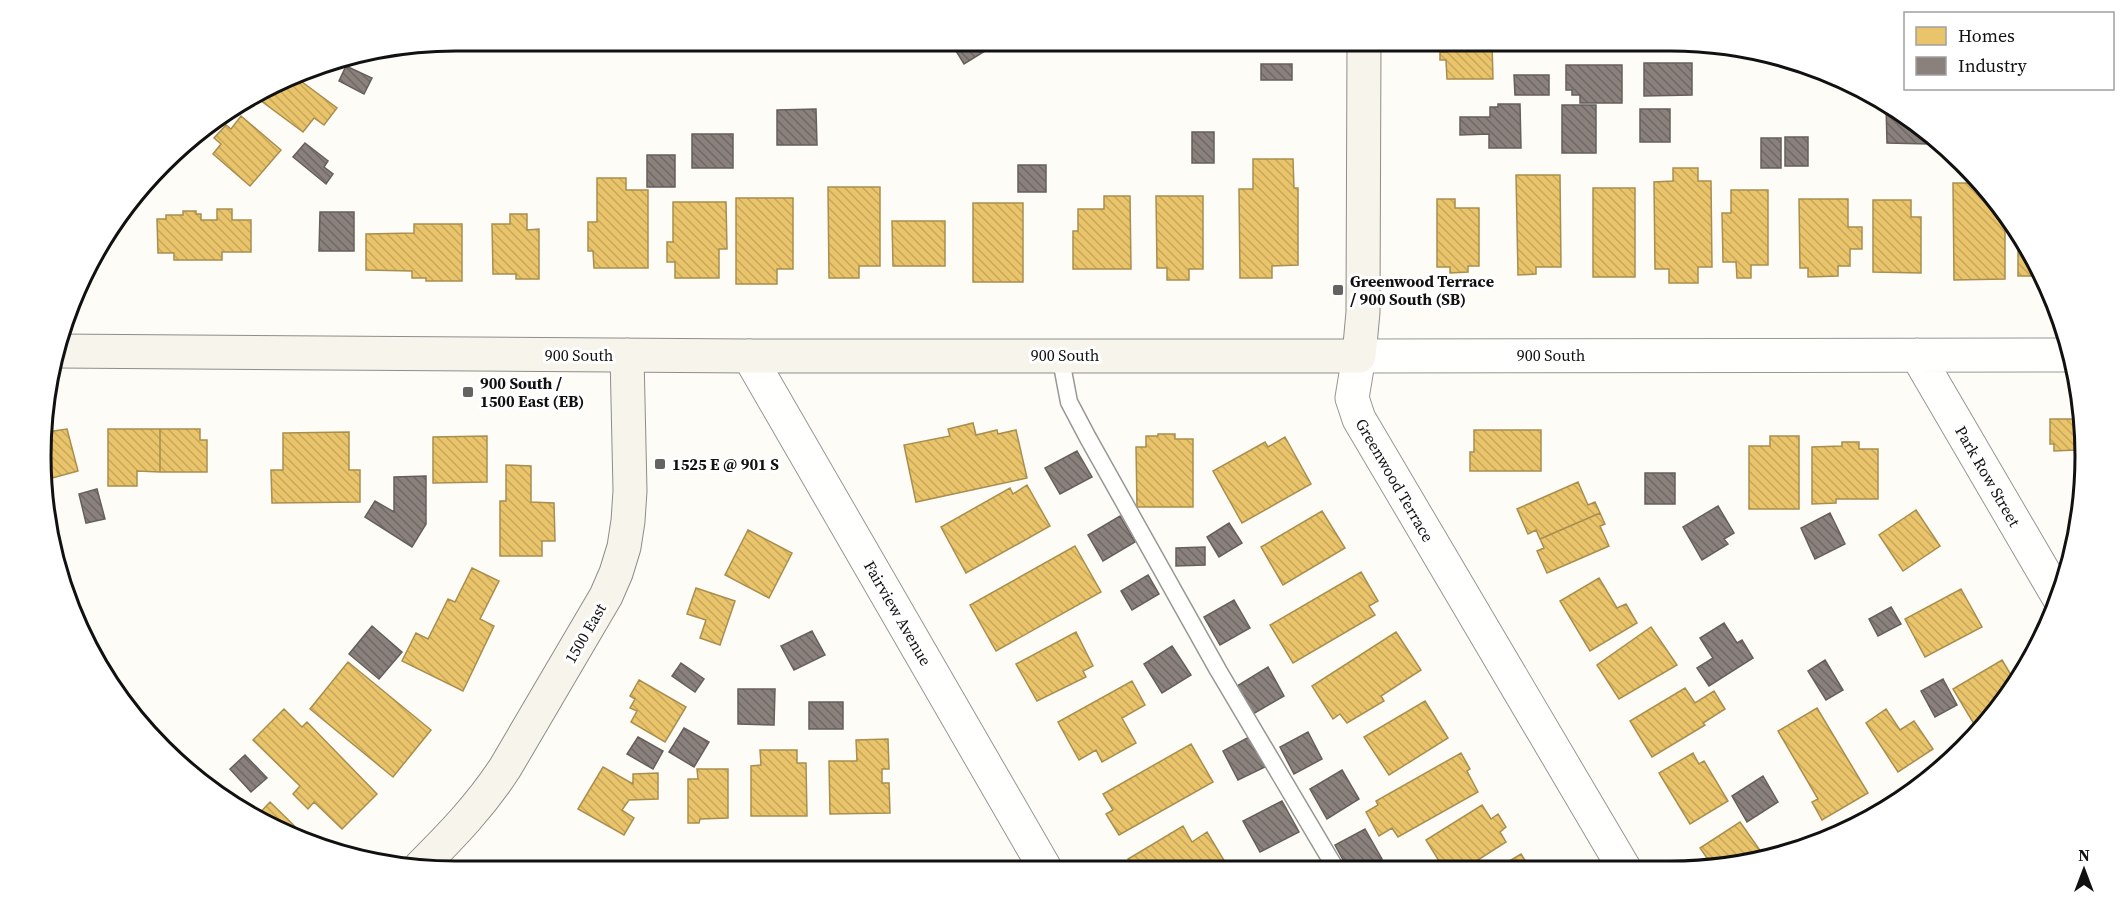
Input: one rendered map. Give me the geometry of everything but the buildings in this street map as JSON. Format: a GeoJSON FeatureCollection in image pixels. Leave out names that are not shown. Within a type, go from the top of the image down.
{"type":"FeatureCollection","features":[{"type":"Feature","properties":{"kind":"street","name":"Greenwood Terrace"},"geometry":{"type":"LineString","coordinates":[[1364,51],[1363,312],[1352,398],[1359,419],[1620,861]]}},
{"type":"Feature","properties":{"kind":"street","name":"900 South"},"geometry":{"type":"LineString","coordinates":[[65,351],[749,356],[2062,355]]}},
{"type":"Feature","properties":{"kind":"street","name":"1500 East"},"geometry":{"type":"LineString","coordinates":[[427,860],[466,821],[487,795],[583,637],[616,573],[624,547],[630,491],[627,355]]}},
{"type":"Feature","properties":{"kind":"street","name":"Park Row Street"},"geometry":{"type":"LineString","coordinates":[[1917,355],[2053,588]]}},
{"type":"Feature","properties":{"kind":"street","name":"Fairview Avenue"},"geometry":{"type":"LineString","coordinates":[[749,356],[1041,861]]}},
{"type":"Feature","properties":{"kind":"lane"},"geometry":{"type":"LineString","coordinates":[[1060,355],[1069,402],[1088,438],[1218,670],[1331,861]]}},
{"type":"Feature","properties":{"kind":"place","name":"Greenwood Terrace / 900 South (SB)"},"geometry":{"type":"Point","coordinates":[1338,290]}},
{"type":"Feature","properties":{"kind":"place","name":"900 South / 1500 East (EB)"},"geometry":{"type":"Point","coordinates":[468,392]}},
{"type":"Feature","properties":{"kind":"place","name":"1525 E @ 901 S"},"geometry":{"type":"Point","coordinates":[660,464]}}]}
